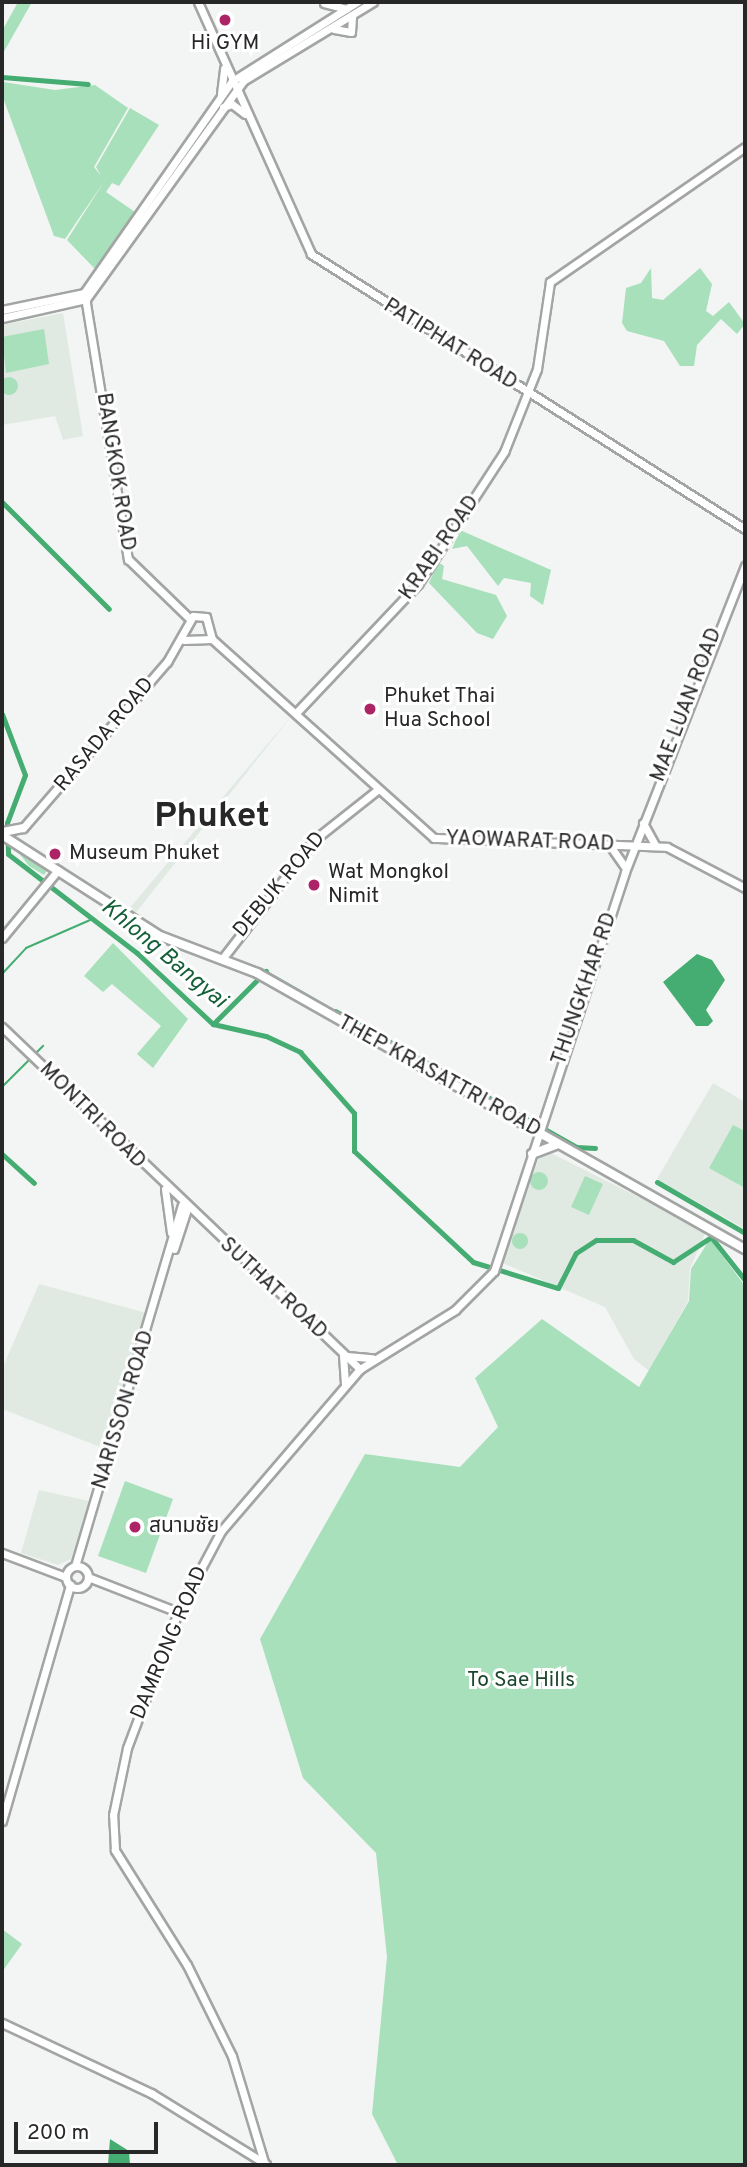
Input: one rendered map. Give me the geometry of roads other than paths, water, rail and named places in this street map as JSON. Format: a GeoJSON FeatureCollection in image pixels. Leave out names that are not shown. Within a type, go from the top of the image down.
{"type":"FeatureCollection","features":[{"type":"Feature","properties":{"kind":"main road","name":"RASADA ROAD"},"geometry":{"type":"LineString","coordinates":[[6,834],[23,828]]}},
{"type":"Feature","properties":{"kind":"main road"},"geometry":{"type":"LineString","coordinates":[[20,844],[23,828]]}},
{"type":"Feature","properties":{"kind":"main road","name":"THEP KRASATTRI ROAD"},"geometry":{"type":"LineString","coordinates":[[6,834],[127,917],[261,975],[539,1128],[558,1144],[745,1249]]}},
{"type":"Feature","properties":{"kind":"main road"},"geometry":{"type":"LineString","coordinates":[[532,1154],[558,1144]]}},
{"type":"Feature","properties":{"kind":"street","name":"PATIPHAT ROAD"},"geometry":{"type":"LineString","coordinates":[[198,2],[312,254],[530,395],[745,529]]}},
{"type":"Feature","properties":{"kind":"street"},"geometry":{"type":"LineString","coordinates":[[328,26],[351,32],[350,13],[357,2]]}},
{"type":"Feature","properties":{"kind":"street"},"geometry":{"type":"LineString","coordinates":[[2,310],[85,296],[220,98],[234,85],[328,26],[373,2]]}},
{"type":"Feature","properties":{"kind":"street"},"geometry":{"type":"LineString","coordinates":[[328,26],[324,4],[350,13]]}},
{"type":"Feature","properties":{"kind":"street"},"geometry":{"type":"LineString","coordinates":[[220,98],[224,63]]}},
{"type":"Feature","properties":{"kind":"street"},"geometry":{"type":"LineString","coordinates":[[2,318],[85,296],[223,107],[234,85]]}},
{"type":"Feature","properties":{"kind":"street"},"geometry":{"type":"LineString","coordinates":[[223,107],[240,107],[250,120]]}},
{"type":"Feature","properties":{"kind":"street","name":"KRABI ROAD"},"geometry":{"type":"LineString","coordinates":[[296,713],[418,584],[504,452],[530,395],[545,293],[558,272],[745,147]]}},
{"type":"Feature","properties":{"kind":"street","name":"BANGKOK ROAD"},"geometry":{"type":"LineString","coordinates":[[85,296],[128,559],[190,619],[206,617],[212,639]]}},
{"type":"Feature","properties":{"kind":"street","name":"MAE LUAN ROAD"},"geometry":{"type":"LineString","coordinates":[[634,846],[745,566]]}},
{"type":"Feature","properties":{"kind":"street"},"geometry":{"type":"LineString","coordinates":[[190,619],[184,640],[212,639]]}},
{"type":"Feature","properties":{"kind":"street","name":"YAOWARAT ROAD"},"geometry":{"type":"LineString","coordinates":[[212,639],[296,713],[377,790],[434,838],[610,847],[659,846],[695,857],[745,888]]}},
{"type":"Feature","properties":{"kind":"street","name":"RASADA ROAD"},"geometry":{"type":"LineString","coordinates":[[23,828],[89,758],[184,640]]}},
{"type":"Feature","properties":{"kind":"street","name":"DEBUK ROAD"},"geometry":{"type":"LineString","coordinates":[[222,959],[314,840],[377,790]]}},
{"type":"Feature","properties":{"kind":"street"},"geometry":{"type":"LineString","coordinates":[[643,822],[648,839],[659,846]]}},
{"type":"Feature","properties":{"kind":"street","name":"THUNGKHAR RD"},"geometry":{"type":"LineString","coordinates":[[539,1128],[634,846]]}},
{"type":"Feature","properties":{"kind":"street"},"geometry":{"type":"LineString","coordinates":[[610,847],[621,854],[625,872]]}},
{"type":"Feature","properties":{"kind":"street"},"geometry":{"type":"LineString","coordinates":[[49,863],[49,881]]}},
{"type":"Feature","properties":{"kind":"street"},"geometry":{"type":"LineString","coordinates":[[2,938],[58,870]]}},
{"type":"Feature","properties":{"kind":"street","name":"MONTRI ROAD"},"geometry":{"type":"LineString","coordinates":[[2,1027],[185,1206]]}},
{"type":"Feature","properties":{"kind":"street","name":"DAMRONG ROAD"},"geometry":{"type":"LineString","coordinates":[[266,2164],[232,2056],[187,1965],[115,1850],[113,1815],[127,1748],[178,1612],[221,1531],[360,1369],[455,1310],[494,1271],[539,1128]]}},
{"type":"Feature","properties":{"kind":"street"},"geometry":{"type":"LineString","coordinates":[[165,1188],[170,1247]]}},
{"type":"Feature","properties":{"kind":"street","name":"SUTHAT ROAD"},"geometry":{"type":"LineString","coordinates":[[185,1206],[360,1369]]}},
{"type":"Feature","properties":{"kind":"street","name":"NARISSON ROAD"},"geometry":{"type":"LineString","coordinates":[[78,1566],[168,1262],[179,1235],[185,1206]]}},
{"type":"Feature","properties":{"kind":"street","name":"NARISSON ROAD"},"geometry":{"type":"LineString","coordinates":[[168,1262],[170,1247],[185,1206]]}},
{"type":"Feature","properties":{"kind":"street"},"geometry":{"type":"LineString","coordinates":[[179,1235],[200,1221]]}},
{"type":"Feature","properties":{"kind":"street"},"geometry":{"type":"LineString","coordinates":[[345,1385],[343,1354],[378,1357]]}},
{"type":"Feature","properties":{"kind":"street"},"geometry":{"type":"LineString","coordinates":[[2,1553],[57,1571],[70,1580],[86,1580],[178,1612]]}},
{"type":"Feature","properties":{"kind":"street"},"geometry":{"type":"LineString","coordinates":[[78,1566],[86,1580]]}},
{"type":"Feature","properties":{"kind":"street"},"geometry":{"type":"LineString","coordinates":[[2,1821],[69,1594],[70,1580],[78,1566]]}},
{"type":"Feature","properties":{"kind":"street"},"geometry":{"type":"LineString","coordinates":[[2,2023],[151,2094],[266,2164]]}},
{"type":"Feature","properties":{"kind":"waterway"},"geometry":{"type":"LineString","coordinates":[[2,77],[88,84]]}},
{"type":"Feature","properties":{"kind":"waterway"},"geometry":{"type":"LineString","coordinates":[[2,502],[109,609]]}},
{"type":"Feature","properties":{"kind":"waterway","name":"Khlong Bangyai"},"geometry":{"type":"LineString","coordinates":[[2,714],[25,775],[7,823],[8,854],[137,953],[213,1024],[266,1036],[300,1052],[354,1113],[354,1151],[473,1262],[558,1288],[576,1253],[596,1240],[633,1240],[673,1262],[711,1237],[745,1280]]}},
{"type":"Feature","properties":{"kind":"waterway"},"geometry":{"type":"LineString","coordinates":[[2,974],[26,948],[90,920]]}},
{"type":"Feature","properties":{"kind":"waterway"},"geometry":{"type":"LineString","coordinates":[[262,969],[335,1011]]}},
{"type":"Feature","properties":{"kind":"waterway"},"geometry":{"type":"LineString","coordinates":[[213,1024],[266,971]]}},
{"type":"Feature","properties":{"kind":"waterway"},"geometry":{"type":"LineString","coordinates":[[335,1011],[576,1147],[595,1148]]}},
{"type":"Feature","properties":{"kind":"waterway"},"geometry":{"type":"LineString","coordinates":[[34,1055],[43,1046]]}},
{"type":"Feature","properties":{"kind":"waterway"},"geometry":{"type":"LineString","coordinates":[[2,1087],[30,1059]]}},
{"type":"Feature","properties":{"kind":"waterway"},"geometry":{"type":"LineString","coordinates":[[2,1154],[34,1183]]}},
{"type":"Feature","properties":{"kind":"waterway"},"geometry":{"type":"LineString","coordinates":[[657,1182],[745,1233]]}},
{"type":"Feature","properties":{"kind":"place","name":"Hi GYM"},"geometry":{"type":"Point","coordinates":[225,20]}},
{"type":"Feature","properties":{"kind":"place","name":"Phuket Thai Hua School"},"geometry":{"type":"Point","coordinates":[370,709]}},
{"type":"Feature","properties":{"kind":"place","name":"Museum Phuket"},"geometry":{"type":"Point","coordinates":[55,854]}},
{"type":"Feature","properties":{"kind":"place","name":"Wat Mongkol Nimit"},"geometry":{"type":"Point","coordinates":[314,885]}},
{"type":"Feature","properties":{"kind":"place","name":"สนามชัย"},"geometry":{"type":"Point","coordinates":[135,1527]}},
{"type":"Feature","properties":{"kind":"district","name":"Phuket"},"geometry":{"type":"Point","coordinates":[212,817]}},
{"type":"Feature","properties":{"kind":"park label","name":"To Sae Hills"},"geometry":{"type":"Point","coordinates":[521,1681]}}]}
